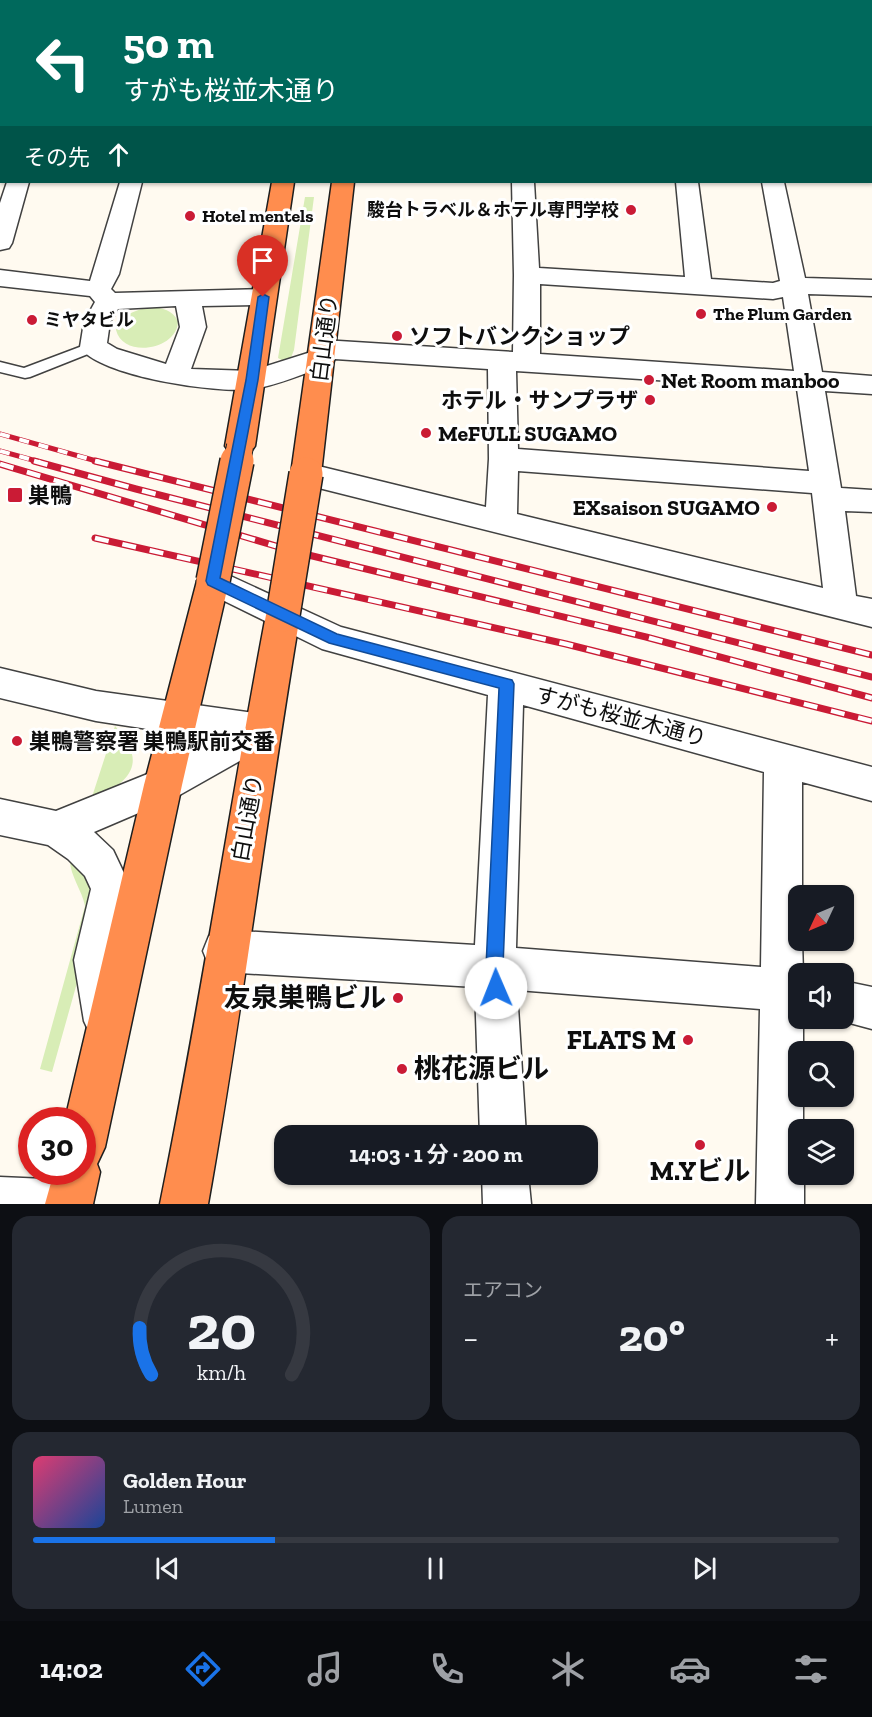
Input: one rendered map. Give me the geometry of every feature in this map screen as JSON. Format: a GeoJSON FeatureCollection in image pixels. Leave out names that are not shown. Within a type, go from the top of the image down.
{"type":"FeatureCollection","features":[{"type":"Feature","properties":{"kind":"highway"},"geometry":{"type":"LineString","coordinates":[[91,1107],[163,785],[213,581],[252,380],[263,297],[283,183]]}},
{"type":"Feature","properties":{"kind":"highway","name":"白山通り"},"geometry":{"type":"LineString","coordinates":[[184,1204],[199,1125],[224,951],[306,474],[343,183]]}},
{"type":"Feature","properties":{"kind":"highway"},"geometry":{"type":"LineString","coordinates":[[69,1204],[74,1185]]}},
{"type":"Feature","properties":{"kind":"street"},"geometry":{"type":"LineString","coordinates":[[0,243],[18,183]]}},
{"type":"Feature","properties":{"kind":"street"},"geometry":{"type":"LineString","coordinates":[[131,183],[106,274],[93,347],[107,355],[175,376],[206,380],[252,380],[322,354],[514,362],[872,385]]}},
{"type":"Feature","properties":{"kind":"street"},"geometry":{"type":"LineString","coordinates":[[501,521],[504,459],[514,362],[527,275],[523,183]]}},
{"type":"Feature","properties":{"kind":"street"},"geometry":{"type":"LineString","coordinates":[[687,183],[699,287]]}},
{"type":"Feature","properties":{"kind":"street"},"geometry":{"type":"LineString","coordinates":[[773,183],[794,286],[842,605]]}},
{"type":"Feature","properties":{"kind":"street"},"geometry":{"type":"LineString","coordinates":[[527,275],[774,291],[794,286],[872,288]]}},
{"type":"Feature","properties":{"kind":"street"},"geometry":{"type":"LineString","coordinates":[[0,278],[71,285],[104,295],[187,298],[263,297]]}},
{"type":"Feature","properties":{"kind":"street"},"geometry":{"type":"LineString","coordinates":[[175,376],[193,327],[187,298]]}},
{"type":"Feature","properties":{"kind":"street"},"geometry":{"type":"LineString","coordinates":[[504,459],[826,491],[872,501]]}},
{"type":"Feature","properties":{"kind":"street"},"geometry":{"type":"LineString","coordinates":[[306,474],[872,613]]}},
{"type":"Feature","properties":{"kind":"street","name":"すがも桜並木通り"},"geometry":{"type":"LineString","coordinates":[[213,581],[334,639],[872,784]]}},
{"type":"Feature","properties":{"kind":"street"},"geometry":{"type":"LineString","coordinates":[[0,683],[96,706],[262,730]]}},
{"type":"Feature","properties":{"kind":"street"},"geometry":{"type":"LineString","coordinates":[[502,1125],[495,967],[507,684]]}},
{"type":"Feature","properties":{"kind":"street"},"geometry":{"type":"LineString","coordinates":[[56,829],[163,785],[262,730]]}},
{"type":"Feature","properties":{"kind":"street"},"geometry":{"type":"LineString","coordinates":[[783,760],[789,963]]}},
{"type":"Feature","properties":{"kind":"street"},"geometry":{"type":"LineString","coordinates":[[0,817],[56,829],[82,846],[99,863],[111,888],[95,960],[107,1032]]}},
{"type":"Feature","properties":{"kind":"street"},"geometry":{"type":"LineString","coordinates":[[224,951],[495,967],[788,992]]}},
{"type":"Feature","properties":{"kind":"street"},"geometry":{"type":"LineString","coordinates":[[854,1004],[872,1008]]}},
{"type":"Feature","properties":{"kind":"street"},"geometry":{"type":"LineString","coordinates":[[780,1204],[788,1029]]}},
{"type":"Feature","properties":{"kind":"street"},"geometry":{"type":"LineString","coordinates":[[506,1185],[507,1204]]}},
{"type":"Feature","properties":{"kind":"street"},"geometry":{"type":"LineString","coordinates":[[0,1201],[69,1204]]}},
{"type":"Feature","properties":{"kind":"lane"},"geometry":{"type":"LineString","coordinates":[[0,368],[25,373],[93,347]]}},
{"type":"Feature","properties":{"kind":"green space"},"geometry":{"type":"Polygon","coordinates":[[[305,197],[314,197],[294,350],[290,360],[285,362],[278,358],[305,197]]]}},
{"type":"Feature","properties":{"kind":"green space"},"geometry":{"type":"Polygon","coordinates":[[[151,307],[167,310],[173,314],[178,321],[176,331],[169,339],[150,347],[139,348],[129,345],[121,339],[116,330],[118,325],[125,316],[151,307]]]}},
{"type":"Feature","properties":{"kind":"green space"},"geometry":{"type":"Polygon","coordinates":[[[115,726],[126,740],[131,752],[133,762],[130,772],[115,788],[90,803],[115,726]]]}},
{"type":"Feature","properties":{"kind":"green space"},"geometry":{"type":"Polygon","coordinates":[[[70,860],[89,878],[96,915],[52,1072],[40,1069],[85,906],[72,872],[70,860]]]}},
{"type":"Feature","properties":{"kind":"railway"},"geometry":{"type":"LineString","coordinates":[[0,434],[100,462]]}},
{"type":"Feature","properties":{"kind":"railway"},"geometry":{"type":"LineString","coordinates":[[0,451],[40,462]]}},
{"type":"Feature","properties":{"kind":"railway"},"geometry":{"type":"LineString","coordinates":[[34,461],[872,677]]}},
{"type":"Feature","properties":{"kind":"railway"},"geometry":{"type":"LineString","coordinates":[[95,461],[872,655]]}},
{"type":"Feature","properties":{"kind":"railway"},"geometry":{"type":"LineString","coordinates":[[0,464],[296,552],[646,637],[872,698]]}},
{"type":"Feature","properties":{"kind":"railway"},"geometry":{"type":"LineString","coordinates":[[95,538],[566,644],[872,721]]}},
{"type":"Feature","properties":{"kind":"place","name":"駿台トラベル＆ホテル専門学校"},"geometry":{"type":"Point","coordinates":[631,210]}},
{"type":"Feature","properties":{"kind":"place","name":"Hotel mentels"},"geometry":{"type":"Point","coordinates":[190,216]}},
{"type":"Feature","properties":{"kind":"place","name":"The Plum Garden"},"geometry":{"type":"Point","coordinates":[701,314]}},
{"type":"Feature","properties":{"kind":"place","name":"ミヤタビル"},"geometry":{"type":"Point","coordinates":[32,320]}},
{"type":"Feature","properties":{"kind":"place","name":"ソフトバンクショップ"},"geometry":{"type":"Point","coordinates":[397,336]}},
{"type":"Feature","properties":{"kind":"place","name":"Net Room manboo"},"geometry":{"type":"Point","coordinates":[649,380]}},
{"type":"Feature","properties":{"kind":"place","name":"ホテル・サンプラザ"},"geometry":{"type":"Point","coordinates":[650,400]}},
{"type":"Feature","properties":{"kind":"place","name":"MeFULL SUGAMO"},"geometry":{"type":"Point","coordinates":[426,433]}},
{"type":"Feature","properties":{"kind":"place","name":"巣鴨"},"geometry":{"type":"Point","coordinates":[15,495]}},
{"type":"Feature","properties":{"kind":"place","name":"EXsaison SUGAMO"},"geometry":{"type":"Point","coordinates":[772,507]}},
{"type":"Feature","properties":{"kind":"place","name":"巣鴨警察署 巣鴨駅前交番"},"geometry":{"type":"Point","coordinates":[17,741]}},
{"type":"Feature","properties":{"kind":"place","name":"友泉巣鴨ビル"},"geometry":{"type":"Point","coordinates":[398,998]}},
{"type":"Feature","properties":{"kind":"place","name":"FLATS M"},"geometry":{"type":"Point","coordinates":[688,1040]}},
{"type":"Feature","properties":{"kind":"place","name":"桃花源ビル"},"geometry":{"type":"Point","coordinates":[402,1069]}},
{"type":"Feature","properties":{"kind":"place","name":"M.Yビル"},"geometry":{"type":"Point","coordinates":[700,1145]}},
{"type":"Feature","properties":{"kind":"route"},"geometry":{"type":"LineString","coordinates":[[263,297],[252,380],[213,581],[334,639],[507,684],[496,988]]}}]}
